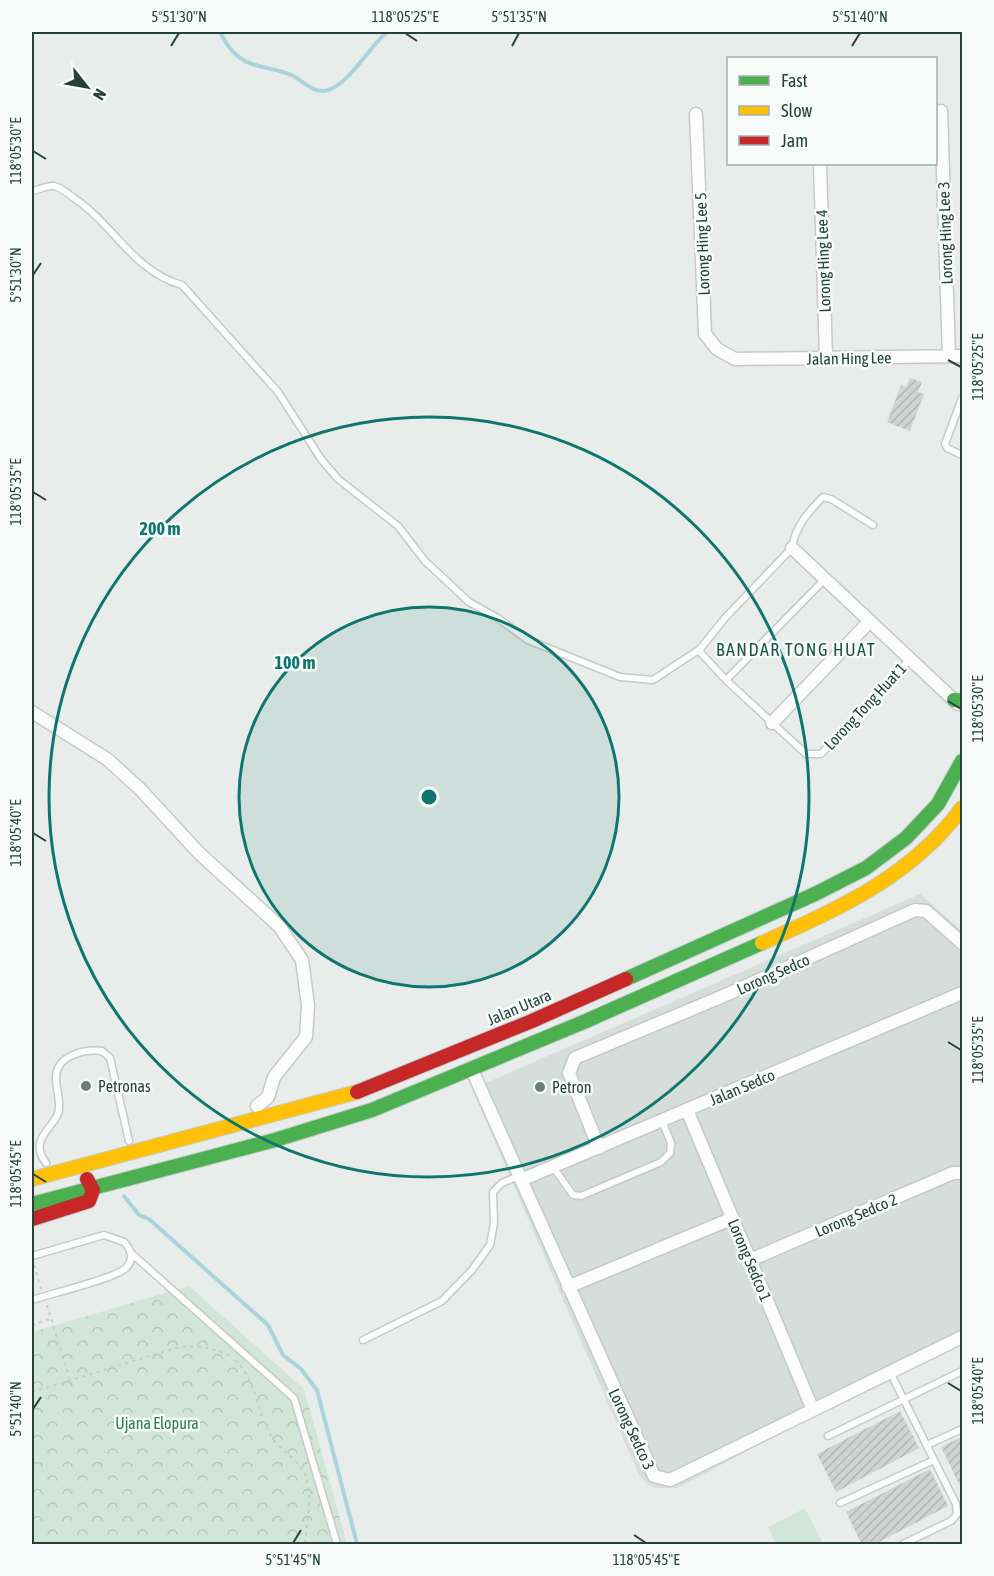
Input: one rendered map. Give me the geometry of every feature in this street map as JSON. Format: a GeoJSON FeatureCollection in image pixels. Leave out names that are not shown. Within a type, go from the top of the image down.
{"type":"FeatureCollection","features":[{"type":"Feature","properties":{"kind":"highway","name":"Jalan Utara"},"geometry":{"type":"LineString","coordinates":[[32,1179],[259,1113],[360,1091],[532,1021],[815,894],[866,868],[899,843],[938,804],[963,761]]}},
{"type":"Feature","properties":{"kind":"highway"},"geometry":{"type":"LineString","coordinates":[[32,1204],[310,1130],[372,1110],[472,1070],[847,905],[895,877],[927,851],[963,808]]}},
{"type":"Feature","properties":{"kind":"highway"},"geometry":{"type":"LineString","coordinates":[[32,1168],[129,1141],[259,1113],[425,1052],[471,1045]]}},
{"type":"Feature","properties":{"kind":"highway"},"geometry":{"type":"LineString","coordinates":[[259,1113],[265,1130],[273,1131],[374,1100],[423,1090]]}},
{"type":"Feature","properties":{"kind":"highway"},"geometry":{"type":"LineString","coordinates":[[32,1190],[79,1176],[93,1186],[93,1195],[84,1205],[32,1219]]}},
{"type":"Feature","properties":{"kind":"street","name":"Lorong Hing Lee 3"},"geometry":{"type":"LineString","coordinates":[[941,111],[949,356]]}},
{"type":"Feature","properties":{"kind":"street","name":"Lorong Hing Lee 5"},"geometry":{"type":"LineString","coordinates":[[696,114],[705,334],[717,349],[735,358]]}},
{"type":"Feature","properties":{"kind":"street","name":"Lorong Hing Lee 4"},"geometry":{"type":"LineString","coordinates":[[820,165],[826,358]]}},
{"type":"Feature","properties":{"kind":"street","name":"Jalan Hing Lee"},"geometry":{"type":"LineString","coordinates":[[735,358],[963,356]]}},
{"type":"Feature","properties":{"kind":"street"},"geometry":{"type":"LineString","coordinates":[[792,548],[960,704]]}},
{"type":"Feature","properties":{"kind":"street"},"geometry":{"type":"LineString","coordinates":[[772,723],[870,621]]}},
{"type":"Feature","properties":{"kind":"street"},"geometry":{"type":"LineString","coordinates":[[32,712],[107,759],[198,854],[279,926],[302,960],[308,1005],[306,1036],[274,1077],[268,1097],[259,1113]]}},
{"type":"Feature","properties":{"kind":"street","name":"Lorong Sedco"},"geometry":{"type":"LineString","coordinates":[[599,1148],[569,1073],[575,1058],[728,994],[915,910],[926,911],[963,943]]}},
{"type":"Feature","properties":{"kind":"street","name":"Jalan Sedco"},"geometry":{"type":"LineString","coordinates":[[520,1178],[599,1148],[963,993]]}},
{"type":"Feature","properties":{"kind":"street","name":"Lorong Sedco 3"},"geometry":{"type":"LineString","coordinates":[[472,1070],[650,1471],[660,1479],[670,1480],[963,1337]]}},
{"type":"Feature","properties":{"kind":"street","name":"Lorong Sedco 1"},"geometry":{"type":"LineString","coordinates":[[687,1110],[813,1410]]}},
{"type":"Feature","properties":{"kind":"street","name":"Lorong Sedco 2"},"geometry":{"type":"LineString","coordinates":[[750,1260],[953,1173],[963,1173]]}},
{"type":"Feature","properties":{"kind":"street"},"geometry":{"type":"LineString","coordinates":[[568,1287],[732,1218]]}},
{"type":"Feature","properties":{"kind":"lane"},"geometry":{"type":"LineString","coordinates":[[32,191],[48,186],[61,189],[90,209],[125,249],[147,269],[166,280],[182,285],[278,392],[321,459],[338,479],[398,526],[424,561],[469,602],[496,617],[528,640],[620,677],[654,680],[700,649],[725,618],[792,548],[794,534],[810,511],[823,498],[831,499],[873,525]]}},
{"type":"Feature","properties":{"kind":"lane"},"geometry":{"type":"LineString","coordinates":[[963,398],[945,444],[947,448],[963,455]]}},
{"type":"Feature","properties":{"kind":"lane"},"geometry":{"type":"LineString","coordinates":[[726,680],[825,579]]}},
{"type":"Feature","properties":{"kind":"lane"},"geometry":{"type":"LineString","coordinates":[[700,649],[701,653],[726,680],[772,723]]}},
{"type":"Feature","properties":{"kind":"lane","name":"Lorong Tong Huat 1"},"geometry":{"type":"LineString","coordinates":[[772,723],[806,754],[821,754],[910,659]]}},
{"type":"Feature","properties":{"kind":"lane"},"geometry":{"type":"LineString","coordinates":[[46,1163],[41,1156],[41,1140],[59,1109],[58,1068],[63,1060],[85,1052],[102,1051],[110,1058],[129,1141]]}},
{"type":"Feature","properties":{"kind":"lane"},"geometry":{"type":"LineString","coordinates":[[553,1167],[573,1195],[581,1196],[591,1192],[661,1162],[670,1153],[671,1143],[662,1121]]}},
{"type":"Feature","properties":{"kind":"lane"},"geometry":{"type":"LineString","coordinates":[[363,1340],[442,1301],[490,1245],[494,1223],[493,1192],[502,1183],[520,1178]]}},
{"type":"Feature","properties":{"kind":"lane"},"geometry":{"type":"LineString","coordinates":[[32,1256],[104,1235],[118,1238],[130,1247],[131,1253],[131,1260],[120,1272],[32,1300]]}},
{"type":"Feature","properties":{"kind":"lane"},"geometry":{"type":"LineString","coordinates":[[131,1253],[294,1398],[337,1545]]}},
{"type":"Feature","properties":{"kind":"lane"},"geometry":{"type":"LineString","coordinates":[[828,1436],[963,1371]]}},
{"type":"Feature","properties":{"kind":"lane"},"geometry":{"type":"LineString","coordinates":[[890,1372],[934,1460],[959,1503],[957,1514],[951,1521],[903,1545]]}},
{"type":"Feature","properties":{"kind":"lane"},"geometry":{"type":"LineString","coordinates":[[927,1445],[963,1429]]}},
{"type":"Feature","properties":{"kind":"lane"},"geometry":{"type":"LineString","coordinates":[[840,1503],[934,1460]]}},
{"type":"Feature","properties":{"kind":"path"},"geometry":{"type":"LineString","coordinates":[[32,1256],[69,1378]]}},
{"type":"Feature","properties":{"kind":"path"},"geometry":{"type":"LineString","coordinates":[[32,1325],[51,1319]]}},
{"type":"Feature","properties":{"kind":"path"},"geometry":{"type":"LineString","coordinates":[[32,1392],[69,1378],[179,1347],[194,1345],[214,1348],[232,1356],[254,1385],[265,1425],[273,1439],[299,1466],[307,1479],[305,1545]]}},
{"type":"Feature","properties":{"kind":"shaded area"},"geometry":{"type":"Polygon","coordinates":[[[920,894],[962,931],[962,1345],[796,1425],[677,1488],[656,1488],[647,1484],[639,1475],[472,1089],[920,894]]]}},
{"type":"Feature","properties":{"kind":"green space","name":"Ujana Elopura"},"geometry":{"type":"Polygon","coordinates":[[[189,1286],[304,1389],[347,1544],[32,1544],[32,1332],[189,1286]]]}},
{"type":"Feature","properties":{"kind":"green space"},"geometry":{"type":"Polygon","coordinates":[[[805,1508],[823,1544],[776,1544],[768,1527],[805,1508]]]}},
{"type":"Feature","properties":{"kind":"building"},"geometry":{"type":"Polygon","coordinates":[[[910,378],[922,382],[918,392],[924,394],[910,431],[887,422],[901,385],[906,387],[910,378]]]}},
{"type":"Feature","properties":{"kind":"building"},"geometry":{"type":"Polygon","coordinates":[[[900,1411],[919,1448],[836,1492],[817,1454],[900,1411]]]}},
{"type":"Feature","properties":{"kind":"building"},"geometry":{"type":"Polygon","coordinates":[[[963,1436],[963,1492],[941,1447],[963,1436]]]}},
{"type":"Feature","properties":{"kind":"building"},"geometry":{"type":"Polygon","coordinates":[[[930,1469],[948,1506],[873,1545],[862,1545],[846,1512],[930,1469]]]}},
{"type":"Feature","properties":{"kind":"waterway"},"geometry":{"type":"LineString","coordinates":[[220,32],[230,49],[245,61],[285,72],[313,89],[323,91],[344,80],[387,32]]}},
{"type":"Feature","properties":{"kind":"waterway"},"geometry":{"type":"LineString","coordinates":[[124,1196],[139,1215],[149,1219],[268,1325],[283,1355],[301,1369],[317,1390],[357,1544]]}},
{"type":"Feature","properties":{"kind":"traffic: fast"},"geometry":{"type":"LineString","coordinates":[[954,700],[962,701]]}},
{"type":"Feature","properties":{"kind":"traffic: fast"},"geometry":{"type":"LineString","coordinates":[[626,979],[815,894],[866,868],[906,838],[938,804],[962,761]]}},
{"type":"Feature","properties":{"kind":"traffic: fast"},"geometry":{"type":"LineString","coordinates":[[32,1204],[275,1140],[372,1110],[586,1021],[762,943]]}},
{"type":"Feature","properties":{"kind":"traffic: slow"},"geometry":{"type":"LineString","coordinates":[[762,943],[845,904],[871,889],[920,853],[962,808]]}},
{"type":"Feature","properties":{"kind":"traffic: slow"},"geometry":{"type":"LineString","coordinates":[[32,1179],[357,1092]]}},
{"type":"Feature","properties":{"kind":"traffic: jam"},"geometry":{"type":"LineString","coordinates":[[357,1092],[532,1021],[626,979]]}},
{"type":"Feature","properties":{"kind":"traffic: jam"},"geometry":{"type":"LineString","coordinates":[[32,1219],[89,1201],[93,1190],[87,1179]]}},
{"type":"Feature","properties":{"kind":"place","name":"Petronas"},"geometry":{"type":"Point","coordinates":[86,1086]}},
{"type":"Feature","properties":{"kind":"place","name":"Petron"},"geometry":{"type":"Point","coordinates":[540,1087]}},
{"type":"Feature","properties":{"kind":"district","name":"BANDAR TONG HUAT"},"geometry":{"type":"Point","coordinates":[796,650]}}]}
